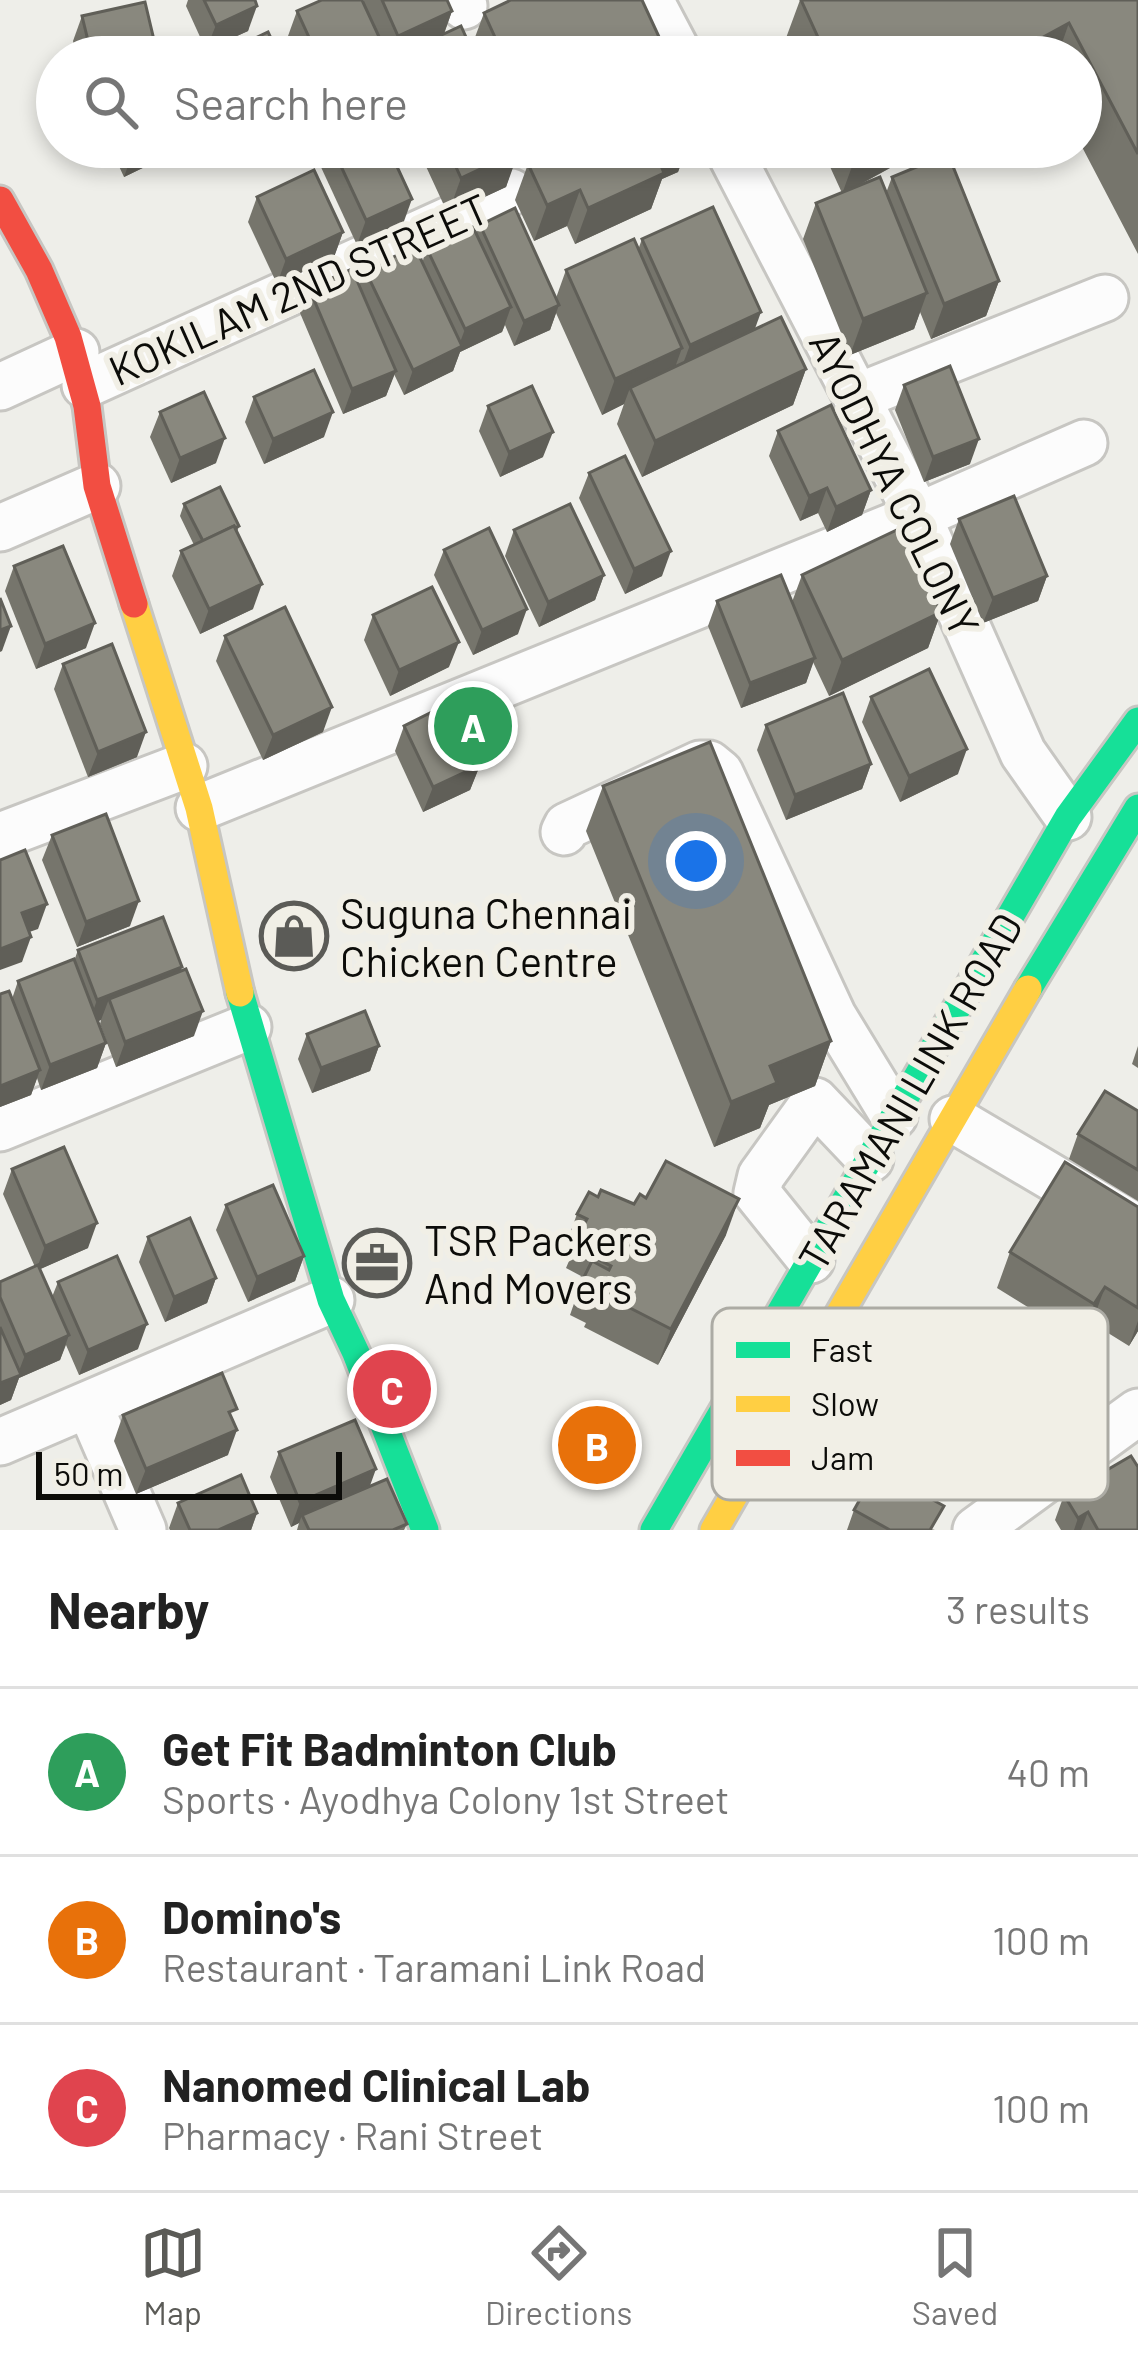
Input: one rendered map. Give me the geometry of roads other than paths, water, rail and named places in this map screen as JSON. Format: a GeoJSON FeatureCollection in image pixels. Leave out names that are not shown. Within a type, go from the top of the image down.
{"type":"FeatureCollection","features":[{"type":"Feature","properties":{"kind":"main road"},"geometry":{"type":"LineString","coordinates":[[0,200],[50,285],[81,368],[95,435],[98,486],[199,808],[248,1028],[331,1300],[425,1530]]}},
{"type":"Feature","properties":{"kind":"main road","name":"TARAMANI LINK ROAD"},"geometry":{"type":"LineString","coordinates":[[784,1308],[1068,817],[1138,721]]}},
{"type":"Feature","properties":{"kind":"main road","name":"TARAMANI LINK ROAD"},"geometry":{"type":"LineString","coordinates":[[843,1308],[1138,808]]}},
{"type":"Feature","properties":{"kind":"main road"},"geometry":{"type":"LineString","coordinates":[[1068,817],[1113,845]]}},
{"type":"Feature","properties":{"kind":"main road","name":"TARAMANI LINK ROAD"},"geometry":{"type":"LineString","coordinates":[[655,1530],[712,1432]]}},
{"type":"Feature","properties":{"kind":"main road","name":"TARAMANI LINK ROAD"},"geometry":{"type":"LineString","coordinates":[[714,1530],[731,1500]]}},
{"type":"Feature","properties":{"kind":"street"},"geometry":{"type":"LineString","coordinates":[[650,0],[669,36]]}},
{"type":"Feature","properties":{"kind":"street","name":"AYODHYA COLONY"},"geometry":{"type":"LineString","coordinates":[[738,168],[918,516],[1024,753],[1068,817]]}},
{"type":"Feature","properties":{"kind":"street","name":"KOKILAM 2ND STREET"},"geometry":{"type":"LineString","coordinates":[[0,387],[81,368],[511,192]]}},
{"type":"Feature","properties":{"kind":"street"},"geometry":{"type":"LineString","coordinates":[[857,397],[1105,298]]}},
{"type":"Feature","properties":{"kind":"street"},"geometry":{"type":"LineString","coordinates":[[199,808],[918,516],[1084,443]]}},
{"type":"Feature","properties":{"kind":"street"},"geometry":{"type":"LineString","coordinates":[[0,528],[98,486]]}},
{"type":"Feature","properties":{"kind":"street"},"geometry":{"type":"LineString","coordinates":[[564,832],[567,826],[700,764],[710,764],[720,772],[845,1035],[895,1116]]}},
{"type":"Feature","properties":{"kind":"street"},"geometry":{"type":"LineString","coordinates":[[0,836],[184,766]]}},
{"type":"Feature","properties":{"kind":"street"},"geometry":{"type":"LineString","coordinates":[[0,1128],[248,1028]]}},
{"type":"Feature","properties":{"kind":"street"},"geometry":{"type":"LineString","coordinates":[[812,1260],[757,1193],[757,1184],[815,1101],[845,1035]]}},
{"type":"Feature","properties":{"kind":"street"},"geometry":{"type":"LineString","coordinates":[[815,1101],[870,1159]]}},
{"type":"Feature","properties":{"kind":"street"},"geometry":{"type":"LineString","coordinates":[[953,1119],[1138,1228]]}},
{"type":"Feature","properties":{"kind":"street"},"geometry":{"type":"LineString","coordinates":[[0,1442],[331,1300]]}},
{"type":"Feature","properties":{"kind":"street"},"geometry":{"type":"LineString","coordinates":[[89,1405],[143,1530]]}},
{"type":"Feature","properties":{"kind":"street"},"geometry":{"type":"LineString","coordinates":[[1108,1440],[1135,1421]]}},
{"type":"Feature","properties":{"kind":"street"},"geometry":{"type":"LineString","coordinates":[[976,1530],[1020,1500]]}},
{"type":"Feature","properties":{"kind":"place","name":"Get Fit Badminton Club"},"geometry":{"type":"Point","coordinates":[473,726]}},
{"type":"Feature","properties":{"kind":"place","name":"Suguna Chennai Chicken Centre"},"geometry":{"type":"Point","coordinates":[294,936]}},
{"type":"Feature","properties":{"kind":"place","name":"TSR Packers And Movers"},"geometry":{"type":"Point","coordinates":[377,1263]}},
{"type":"Feature","properties":{"kind":"place","name":"Nanomed Clinical Lab"},"geometry":{"type":"Point","coordinates":[392,1389]}},
{"type":"Feature","properties":{"kind":"place","name":"Domino's"},"geometry":{"type":"Point","coordinates":[597,1445]}}]}
